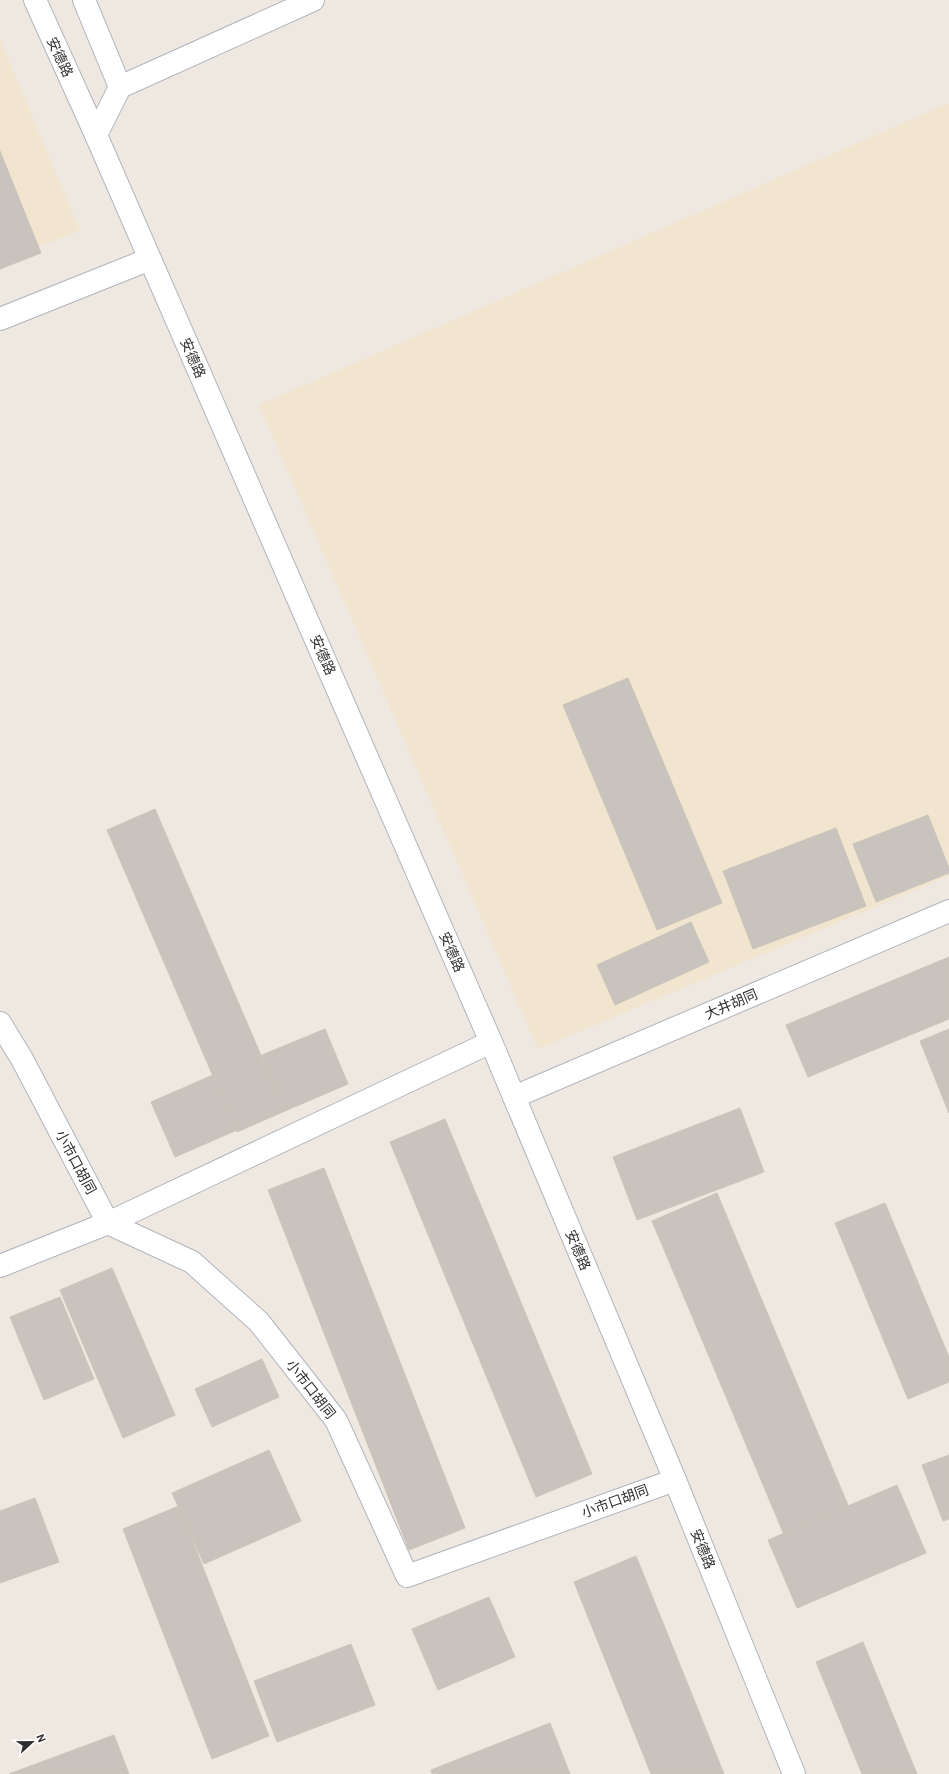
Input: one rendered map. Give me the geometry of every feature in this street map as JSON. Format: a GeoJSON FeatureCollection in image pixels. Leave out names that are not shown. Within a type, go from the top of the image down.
{"type":"FeatureCollection","features":[{"type":"Feature","properties":{"kind":"street","name":"安德路"},"geometry":{"type":"LineString","coordinates":[[35,0],[150,259],[491,1042],[675,1480],[794,1774]]}},
{"type":"Feature","properties":{"kind":"street"},"geometry":{"type":"LineString","coordinates":[[84,0],[120,87]]}},
{"type":"Feature","properties":{"kind":"street"},"geometry":{"type":"LineString","coordinates":[[96,136],[120,87],[313,0]]}},
{"type":"Feature","properties":{"kind":"street"},"geometry":{"type":"LineString","coordinates":[[0,319],[150,259]]}},
{"type":"Feature","properties":{"kind":"street","name":"大井胡同"},"geometry":{"type":"LineString","coordinates":[[514,1098],[949,911]]}},
{"type":"Feature","properties":{"kind":"street","name":"小市口胡同"},"geometry":{"type":"LineString","coordinates":[[0,1023],[22,1059],[108,1223],[192,1262],[259,1322],[336,1420],[407,1576],[675,1480]]}},
{"type":"Feature","properties":{"kind":"street"},"geometry":{"type":"LineString","coordinates":[[0,1266],[108,1223],[491,1042]]}},
{"type":"Feature","properties":{"kind":"shaded area"},"geometry":{"type":"Polygon","coordinates":[[[0,39],[80,231],[0,261],[0,39]]]}},
{"type":"Feature","properties":{"kind":"shaded area"},"geometry":{"type":"Polygon","coordinates":[[[949,103],[949,876],[538,1049],[259,405],[949,103]]]}},
{"type":"Feature","properties":{"kind":"building"},"geometry":{"type":"Polygon","coordinates":[[[0,151],[41,253],[0,269],[0,151]]]}},
{"type":"Feature","properties":{"kind":"building"},"geometry":{"type":"Polygon","coordinates":[[[628,678],[722,903],[657,930],[563,705],[628,678]]]}},
{"type":"Feature","properties":{"kind":"building"},"geometry":{"type":"Polygon","coordinates":[[[155,809],[285,1111],[237,1132],[107,830],[155,809]]]}},
{"type":"Feature","properties":{"kind":"building"},"geometry":{"type":"Polygon","coordinates":[[[928,815],[949,868],[949,873],[876,902],[853,844],[928,815]]]}},
{"type":"Feature","properties":{"kind":"building"},"geometry":{"type":"Polygon","coordinates":[[[836,828],[866,906],[753,949],[723,871],[836,828]]]}},
{"type":"Feature","properties":{"kind":"building"},"geometry":{"type":"Polygon","coordinates":[[[691,922],[709,962],[615,1005],[597,965],[691,922]]]}},
{"type":"Feature","properties":{"kind":"building"},"geometry":{"type":"Polygon","coordinates":[[[949,957],[949,1019],[808,1077],[786,1025],[949,957]]]}},
{"type":"Feature","properties":{"kind":"building"},"geometry":{"type":"Polygon","coordinates":[[[325,1029],[348,1084],[285,1111],[262,1055],[325,1029]]]}},
{"type":"Feature","properties":{"kind":"building"},"geometry":{"type":"Polygon","coordinates":[[[949,1029],[949,1113],[920,1041],[949,1029]]]}},
{"type":"Feature","properties":{"kind":"building"},"geometry":{"type":"Polygon","coordinates":[[[213,1075],[237,1130],[175,1157],[151,1102],[213,1075]]]}},
{"type":"Feature","properties":{"kind":"building"},"geometry":{"type":"Polygon","coordinates":[[[740,1108],[764,1172],[637,1220],[613,1157],[740,1108]]]}},
{"type":"Feature","properties":{"kind":"building"},"geometry":{"type":"Polygon","coordinates":[[[445,1119],[592,1474],[536,1497],[390,1142],[445,1119]]]}},
{"type":"Feature","properties":{"kind":"building"},"geometry":{"type":"Polygon","coordinates":[[[324,1168],[465,1528],[409,1550],[268,1190],[324,1168]]]}},
{"type":"Feature","properties":{"kind":"building"},"geometry":{"type":"Polygon","coordinates":[[[717,1193],[850,1510],[785,1537],[652,1221],[717,1193]]]}},
{"type":"Feature","properties":{"kind":"building"},"geometry":{"type":"Polygon","coordinates":[[[885,1203],[949,1357],[949,1382],[908,1399],[835,1223],[885,1203]]]}},
{"type":"Feature","properties":{"kind":"building"},"geometry":{"type":"Polygon","coordinates":[[[112,1268],[175,1415],[123,1438],[60,1290],[112,1268]]]}},
{"type":"Feature","properties":{"kind":"building"},"geometry":{"type":"Polygon","coordinates":[[[60,1297],[94,1379],[44,1400],[10,1317],[60,1297]]]}},
{"type":"Feature","properties":{"kind":"building"},"geometry":{"type":"Polygon","coordinates":[[[262,1359],[279,1397],[212,1427],[195,1389],[262,1359]]]}},
{"type":"Feature","properties":{"kind":"building"},"geometry":{"type":"Polygon","coordinates":[[[269,1450],[301,1521],[204,1564],[172,1493],[269,1450]]]}},
{"type":"Feature","properties":{"kind":"building"},"geometry":{"type":"Polygon","coordinates":[[[949,1455],[949,1519],[943,1521],[922,1465],[949,1455]]]}},
{"type":"Feature","properties":{"kind":"building"},"geometry":{"type":"Polygon","coordinates":[[[897,1485],[926,1553],[797,1608],[768,1540],[897,1485]]]}},
{"type":"Feature","properties":{"kind":"building"},"geometry":{"type":"Polygon","coordinates":[[[35,1498],[59,1562],[0,1583],[0,1511],[35,1498]]]}},
{"type":"Feature","properties":{"kind":"building"},"geometry":{"type":"Polygon","coordinates":[[[179,1506],[269,1736],[212,1759],[123,1529],[179,1506]]]}},
{"type":"Feature","properties":{"kind":"building"},"geometry":{"type":"Polygon","coordinates":[[[636,1556],[724,1774],[651,1774],[574,1582],[636,1556]]]}},
{"type":"Feature","properties":{"kind":"building"},"geometry":{"type":"Polygon","coordinates":[[[489,1597],[515,1657],[438,1690],[412,1629],[489,1597]]]}},
{"type":"Feature","properties":{"kind":"building"},"geometry":{"type":"Polygon","coordinates":[[[863,1642],[917,1774],[862,1774],[816,1662],[863,1642]]]}},
{"type":"Feature","properties":{"kind":"building"},"geometry":{"type":"Polygon","coordinates":[[[351,1644],[375,1705],[277,1742],[254,1681],[351,1644]]]}},
{"type":"Feature","properties":{"kind":"building"},"geometry":{"type":"Polygon","coordinates":[[[550,1723],[570,1774],[432,1774],[431,1770],[550,1723]]]}},
{"type":"Feature","properties":{"kind":"building"},"geometry":{"type":"Polygon","coordinates":[[[114,1735],[129,1774],[9,1774],[114,1735]]]}}]}
